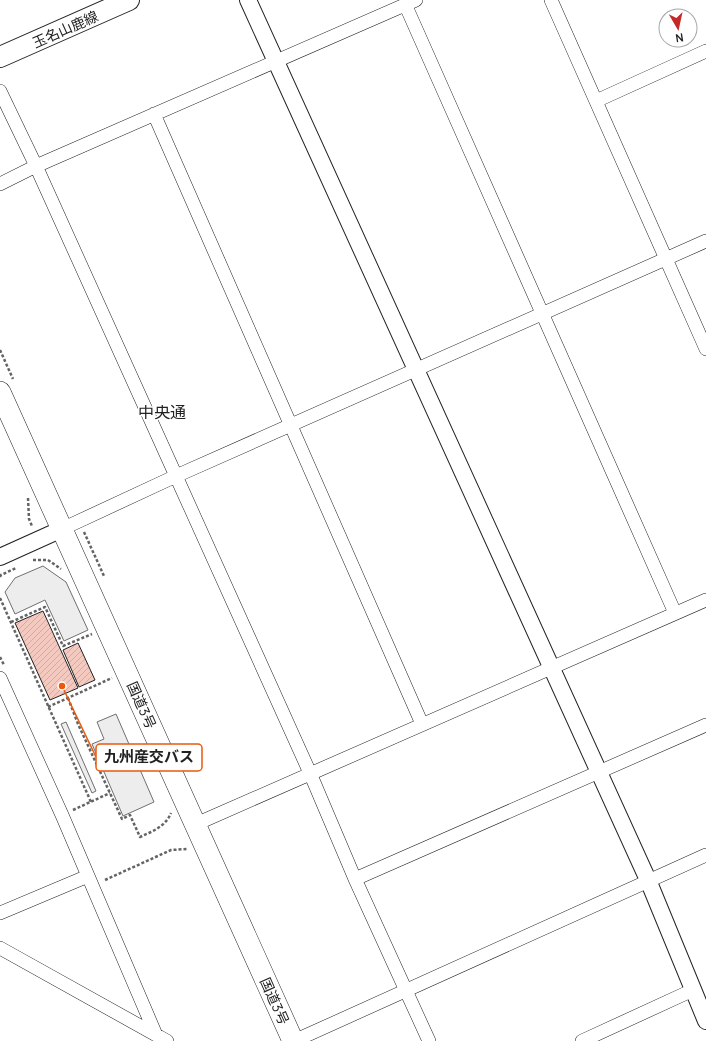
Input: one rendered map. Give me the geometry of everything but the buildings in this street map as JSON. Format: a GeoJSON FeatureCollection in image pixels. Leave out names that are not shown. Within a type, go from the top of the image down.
{"type":"FeatureCollection","features":[{"type":"Feature","properties":{"kind":"highway","name":"国道3号"},"geometry":{"type":"LineString","coordinates":[[0,392],[293,1041]]}},
{"type":"Feature","properties":{"kind":"main road","name":"玉名山鹿線"},"geometry":{"type":"LineString","coordinates":[[0,58],[129,0]]}},
{"type":"Feature","properties":{"kind":"street"},"geometry":{"type":"LineString","coordinates":[[248,0],[648,880],[706,1021]]}},
{"type":"Feature","properties":{"kind":"street"},"geometry":{"type":"LineString","coordinates":[[551,0],[706,349]]}},
{"type":"Feature","properties":{"kind":"street"},"geometry":{"type":"LineString","coordinates":[[0,184],[36,166],[411,2],[542,314],[675,613]]}},
{"type":"Feature","properties":{"kind":"street"},"geometry":{"type":"LineString","coordinates":[[596,101],[706,51]]}},
{"type":"Feature","properties":{"kind":"street"},"geometry":{"type":"LineString","coordinates":[[0,90],[36,166],[176,476],[310,774],[355,879],[429,1041]]}},
{"type":"Feature","properties":{"kind":"street"},"geometry":{"type":"LineString","coordinates":[[154,114],[422,724]]}},
{"type":"Feature","properties":{"kind":"street"},"geometry":{"type":"LineString","coordinates":[[0,557],[176,476],[706,241]]}},
{"type":"Feature","properties":{"kind":"street"},"geometry":{"type":"LineString","coordinates":[[196,824],[706,600]]}},
{"type":"Feature","properties":{"kind":"street"},"geometry":{"type":"LineString","coordinates":[[3,674],[88,876],[161,1038]]}},
{"type":"Feature","properties":{"kind":"street"},"geometry":{"type":"LineString","coordinates":[[355,879],[706,725]]}},
{"type":"Feature","properties":{"kind":"street"},"geometry":{"type":"LineString","coordinates":[[293,1041],[706,855]]}},
{"type":"Feature","properties":{"kind":"street"},"geometry":{"type":"LineString","coordinates":[[0,913],[88,876]]}},
{"type":"Feature","properties":{"kind":"street"},"geometry":{"type":"LineString","coordinates":[[0,948],[161,1038]]}},
{"type":"Feature","properties":{"kind":"street"},"geometry":{"type":"LineString","coordinates":[[582,1041],[693,990]]}},
{"type":"Feature","properties":{"kind":"path"},"geometry":{"type":"LineString","coordinates":[[0,598],[91,802]]}},
{"type":"Feature","properties":{"kind":"path"},"geometry":{"type":"LineString","coordinates":[[11,622],[45,607],[62,646],[94,633]]}},
{"type":"Feature","properties":{"kind":"path"},"geometry":{"type":"LineString","coordinates":[[0,657],[3,674]]}},
{"type":"Feature","properties":{"kind":"path"},"geometry":{"type":"LineString","coordinates":[[48,707],[114,677]]}},
{"type":"Feature","properties":{"kind":"path"},"geometry":{"type":"LineString","coordinates":[[68,698],[78,724],[122,819],[130,816],[140,837],[159,828],[166,822],[173,808]]}},
{"type":"Feature","properties":{"kind":"path"},"geometry":{"type":"LineString","coordinates":[[62,815],[110,793]]}},
{"type":"Feature","properties":{"kind":"path"},"geometry":{"type":"LineString","coordinates":[[102,882],[171,850],[192,849]]}},
{"type":"Feature","properties":{"kind":"shaded area"},"geometry":{"type":"Polygon","coordinates":[[[43,566],[66,582],[88,630],[64,641],[45,600],[15,614],[5,592],[15,578],[43,566]]]}},
{"type":"Feature","properties":{"kind":"shaded area"},"geometry":{"type":"Polygon","coordinates":[[[116,714],[154,802],[123,816],[92,744],[104,739],[97,722],[116,714]]]}},
{"type":"Feature","properties":{"kind":"shaded area"},"geometry":{"type":"Polygon","coordinates":[[[66,722],[96,791],[92,793],[61,724],[66,722]]]}},
{"type":"Feature","properties":{"kind":"place","name":"九州産交バス"},"geometry":{"type":"Point","coordinates":[62,686]}},
{"type":"Feature","properties":{"kind":"district","name":"中央通"},"geometry":{"type":"Point","coordinates":[162,412]}}]}
